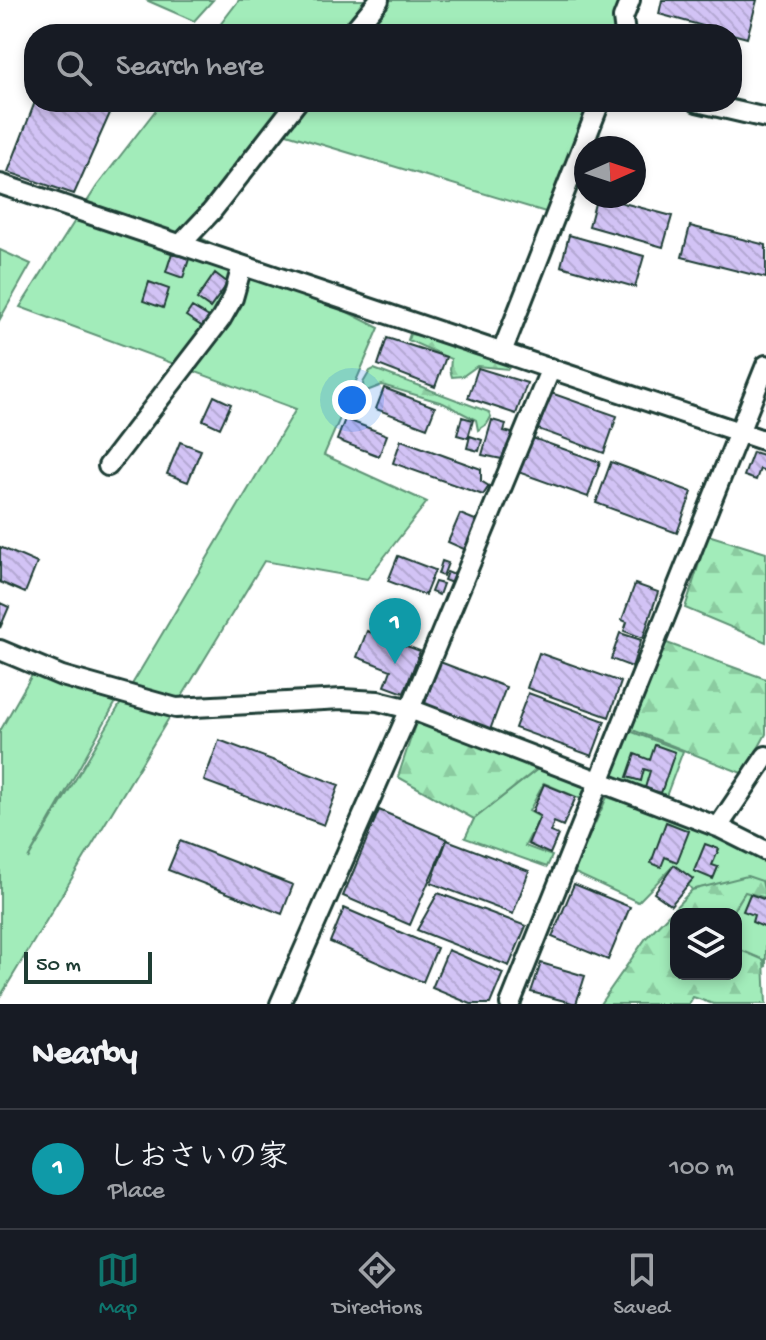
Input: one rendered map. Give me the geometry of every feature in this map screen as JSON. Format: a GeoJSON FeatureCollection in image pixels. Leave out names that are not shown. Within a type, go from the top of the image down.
{"type":"FeatureCollection","features":[{"type":"Feature","properties":{"kind":"street"},"geometry":{"type":"LineString","coordinates":[[359,24],[379,0]]}},
{"type":"Feature","properties":{"kind":"street"},"geometry":{"type":"LineString","coordinates":[[624,24],[630,0]]}},
{"type":"Feature","properties":{"kind":"street"},"geometry":{"type":"LineString","coordinates":[[180,245],[212,211],[289,112]]}},
{"type":"Feature","properties":{"kind":"street"},"geometry":{"type":"LineString","coordinates":[[502,352],[596,112]]}},
{"type":"Feature","properties":{"kind":"street"},"geometry":{"type":"LineString","coordinates":[[740,112],[766,118]]}},
{"type":"Feature","properties":{"kind":"street"},"geometry":{"type":"LineString","coordinates":[[0,184],[766,441]]}},
{"type":"Feature","properties":{"kind":"street"},"geometry":{"type":"LineString","coordinates":[[108,466],[221,319],[233,298],[242,266]]}},
{"type":"Feature","properties":{"kind":"street"},"geometry":{"type":"LineString","coordinates":[[510,1004],[766,365]]}},
{"type":"Feature","properties":{"kind":"street"},"geometry":{"type":"LineString","coordinates":[[280,1004],[410,709],[551,368]]}},
{"type":"Feature","properties":{"kind":"street"},"geometry":{"type":"LineString","coordinates":[[0,650],[62,676],[176,708],[342,699],[378,701],[410,709],[718,827],[766,851]]}},
{"type":"Feature","properties":{"kind":"street"},"geometry":{"type":"LineString","coordinates":[[718,827],[766,756]]}},
{"type":"Feature","properties":{"kind":"green space"},"geometry":{"type":"Polygon","coordinates":[[[146,0],[213,0],[194,21],[146,0]]]}},
{"type":"Feature","properties":{"kind":"green space"},"geometry":{"type":"Polygon","coordinates":[[[239,0],[619,0],[620,24],[221,24],[239,0]]]}},
{"type":"Feature","properties":{"kind":"green space"},"geometry":{"type":"Polygon","coordinates":[[[154,112],[598,112],[586,136],[574,136],[574,162],[549,213],[280,132],[187,231],[379,328],[324,455],[427,502],[367,579],[264,561],[0,997],[0,731],[33,673],[117,700],[28,859],[296,409],[20,307],[97,186],[154,112]]]}},
{"type":"Feature","properties":{"kind":"green space"},"geometry":{"type":"Polygon","coordinates":[[[0,250],[31,264],[0,319],[0,250]]]}},
{"type":"Feature","properties":{"kind":"green space"},"geometry":{"type":"Polygon","coordinates":[[[410,334],[451,342],[511,365],[508,369],[477,366],[463,376],[452,377],[451,359],[408,340],[410,334]]]}},
{"type":"Feature","properties":{"kind":"green space"},"geometry":{"type":"Polygon","coordinates":[[[374,369],[489,412],[491,417],[478,430],[476,420],[443,403],[382,385],[364,392],[363,383],[374,369]]]}},
{"type":"Feature","properties":{"kind":"green space"},"geometry":{"type":"Polygon","coordinates":[[[708,535],[766,553],[766,642],[685,608],[708,535]]]}},
{"type":"Feature","properties":{"kind":"green space"},"geometry":{"type":"Polygon","coordinates":[[[664,642],[766,679],[766,734],[744,774],[630,729],[664,642]]]}},
{"type":"Feature","properties":{"kind":"green space"},"geometry":{"type":"Polygon","coordinates":[[[417,719],[541,766],[474,819],[398,777],[417,719]]]}},
{"type":"Feature","properties":{"kind":"green space"},"geometry":{"type":"Polygon","coordinates":[[[627,730],[683,751],[665,799],[613,777],[611,772],[627,730]]]}},
{"type":"Feature","properties":{"kind":"green space"},"geometry":{"type":"Polygon","coordinates":[[[539,768],[586,788],[581,799],[544,783],[529,811],[540,817],[525,846],[552,856],[547,867],[465,838],[474,819],[539,768]]]}},
{"type":"Feature","properties":{"kind":"green space"},"geometry":{"type":"Polygon","coordinates":[[[607,797],[708,830],[766,855],[766,889],[763,883],[749,877],[692,890],[674,865],[638,902],[573,872],[607,797]]]}},
{"type":"Feature","properties":{"kind":"green space"},"geometry":{"type":"Polygon","coordinates":[[[747,876],[762,881],[766,898],[745,892],[735,908],[675,908],[692,890],[747,876]]]}},
{"type":"Feature","properties":{"kind":"green space"},"geometry":{"type":"Polygon","coordinates":[[[745,891],[766,898],[766,967],[764,960],[742,952],[742,908],[735,908],[745,891]]]}},
{"type":"Feature","properties":{"kind":"green space"},"geometry":{"type":"Polygon","coordinates":[[[670,913],[670,980],[742,980],[742,951],[764,960],[766,1004],[713,1004],[693,997],[689,1004],[600,1004],[646,938],[670,913]]]}},
{"type":"Feature","properties":{"kind":"building"},"geometry":{"type":"Polygon","coordinates":[[[662,0],[757,0],[747,38],[742,37],[742,24],[696,24],[659,14],[662,0]]]}},
{"type":"Feature","properties":{"kind":"building"},"geometry":{"type":"Polygon","coordinates":[[[31,112],[111,112],[74,194],[8,172],[31,112]]]}},
{"type":"Feature","properties":{"kind":"building"},"geometry":{"type":"Polygon","coordinates":[[[594,208],[642,208],[672,216],[663,247],[589,226],[594,208]]]}},
{"type":"Feature","properties":{"kind":"building"},"geometry":{"type":"Polygon","coordinates":[[[690,226],[766,245],[766,278],[682,257],[690,226]]]}},
{"type":"Feature","properties":{"kind":"building"},"geometry":{"type":"Polygon","coordinates":[[[569,235],[644,256],[635,287],[561,266],[569,235]]]}},
{"type":"Feature","properties":{"kind":"building"},"geometry":{"type":"Polygon","coordinates":[[[172,253],[189,259],[183,278],[166,272],[172,253]]]}},
{"type":"Feature","properties":{"kind":"building"},"geometry":{"type":"Polygon","coordinates":[[[215,273],[228,283],[210,308],[197,299],[215,273]]]}},
{"type":"Feature","properties":{"kind":"building"},"geometry":{"type":"Polygon","coordinates":[[[149,282],[169,289],[163,308],[143,301],[149,282]]]}},
{"type":"Feature","properties":{"kind":"building"},"geometry":{"type":"Polygon","coordinates":[[[192,307],[209,317],[203,327],[186,316],[192,307]]]}},
{"type":"Feature","properties":{"kind":"building"},"geometry":{"type":"Polygon","coordinates":[[[387,338],[446,357],[435,387],[378,365],[387,338]]]}},
{"type":"Feature","properties":{"kind":"building"},"geometry":{"type":"Polygon","coordinates":[[[478,368],[527,383],[516,414],[468,398],[478,368]]]}},
{"type":"Feature","properties":{"kind":"building"},"geometry":{"type":"Polygon","coordinates":[[[384,388],[435,407],[427,428],[376,409],[384,388]]]}},
{"type":"Feature","properties":{"kind":"building"},"geometry":{"type":"Polygon","coordinates":[[[551,393],[617,416],[604,453],[538,429],[551,393]]]}},
{"type":"Feature","properties":{"kind":"building"},"geometry":{"type":"Polygon","coordinates":[[[214,396],[231,404],[220,428],[203,420],[214,396]]]}},
{"type":"Feature","properties":{"kind":"building"},"geometry":{"type":"Polygon","coordinates":[[[462,417],[473,420],[468,438],[457,435],[462,417]]]}},
{"type":"Feature","properties":{"kind":"building"},"geometry":{"type":"Polygon","coordinates":[[[345,419],[387,435],[379,456],[337,440],[345,419]]]}},
{"type":"Feature","properties":{"kind":"building"},"geometry":{"type":"Polygon","coordinates":[[[492,420],[506,424],[504,431],[515,434],[510,449],[505,449],[502,459],[482,455],[492,420]]]}},
{"type":"Feature","properties":{"kind":"building"},"geometry":{"type":"Polygon","coordinates":[[[470,436],[482,440],[479,451],[467,448],[470,436]]]}},
{"type":"Feature","properties":{"kind":"building"},"geometry":{"type":"Polygon","coordinates":[[[530,437],[600,462],[588,497],[518,472],[530,437]]]}},
{"type":"Feature","properties":{"kind":"building"},"geometry":{"type":"Polygon","coordinates":[[[401,440],[481,469],[481,481],[489,486],[483,495],[393,463],[401,440]]]}},
{"type":"Feature","properties":{"kind":"building"},"geometry":{"type":"Polygon","coordinates":[[[180,442],[201,450],[188,482],[167,474],[180,442]]]}},
{"type":"Feature","properties":{"kind":"building"},"geometry":{"type":"Polygon","coordinates":[[[753,452],[766,456],[766,471],[760,469],[756,480],[744,476],[753,452]]]}},
{"type":"Feature","properties":{"kind":"building"},"geometry":{"type":"Polygon","coordinates":[[[611,462],[692,492],[677,533],[596,503],[611,462]]]}},
{"type":"Feature","properties":{"kind":"building"},"geometry":{"type":"Polygon","coordinates":[[[460,514],[478,521],[466,550],[448,542],[460,514]]]}},
{"type":"Feature","properties":{"kind":"building"},"geometry":{"type":"Polygon","coordinates":[[[0,547],[37,563],[25,593],[0,582],[0,547]]]}},
{"type":"Feature","properties":{"kind":"building"},"geometry":{"type":"Polygon","coordinates":[[[398,556],[435,570],[425,595],[388,581],[398,556]]]}},
{"type":"Feature","properties":{"kind":"building"},"geometry":{"type":"Polygon","coordinates":[[[442,561],[448,563],[443,576],[438,574],[442,561]]]}},
{"type":"Feature","properties":{"kind":"building"},"geometry":{"type":"Polygon","coordinates":[[[447,572],[457,576],[454,584],[444,580],[447,572]]]}},
{"type":"Feature","properties":{"kind":"building"},"geometry":{"type":"Polygon","coordinates":[[[435,582],[443,584],[439,595],[431,592],[435,582]]]}},
{"type":"Feature","properties":{"kind":"building"},"geometry":{"type":"Polygon","coordinates":[[[635,584],[658,592],[643,638],[624,631],[627,622],[622,620],[635,584]]]}},
{"type":"Feature","properties":{"kind":"building"},"geometry":{"type":"Polygon","coordinates":[[[0,603],[9,607],[0,628],[0,603]]]}},
{"type":"Feature","properties":{"kind":"building"},"geometry":{"type":"Polygon","coordinates":[[[367,631],[420,651],[404,693],[385,686],[391,670],[357,657],[367,631]]]}},
{"type":"Feature","properties":{"kind":"building"},"geometry":{"type":"Polygon","coordinates":[[[620,633],[641,640],[632,667],[611,659],[620,633]]]}},
{"type":"Feature","properties":{"kind":"building"},"geometry":{"type":"Polygon","coordinates":[[[539,653],[621,682],[609,717],[527,688],[539,653]]]}},
{"type":"Feature","properties":{"kind":"building"},"geometry":{"type":"Polygon","coordinates":[[[440,662],[506,687],[490,730],[424,706],[440,662]]]}},
{"type":"Feature","properties":{"kind":"building"},"geometry":{"type":"Polygon","coordinates":[[[528,693],[605,721],[592,756],[515,728],[528,693]]]}},
{"type":"Feature","properties":{"kind":"building"},"geometry":{"type":"Polygon","coordinates":[[[219,740],[339,785],[324,825],[204,781],[219,740]]]}},
{"type":"Feature","properties":{"kind":"building"},"geometry":{"type":"Polygon","coordinates":[[[655,745],[675,752],[661,793],[645,788],[650,771],[644,769],[641,781],[627,777],[635,754],[650,760],[655,745]]]}},
{"type":"Feature","properties":{"kind":"building"},"geometry":{"type":"Polygon","coordinates":[[[544,784],[576,797],[563,826],[554,822],[550,832],[558,835],[550,854],[528,844],[540,816],[532,812],[544,784]]]}},
{"type":"Feature","properties":{"kind":"building"},"geometry":{"type":"Polygon","coordinates":[[[379,810],[447,839],[410,925],[343,896],[379,810]]]}},
{"type":"Feature","properties":{"kind":"building"},"geometry":{"type":"Polygon","coordinates":[[[666,822],[689,831],[677,862],[665,857],[661,867],[651,863],[666,822]]]}},
{"type":"Feature","properties":{"kind":"building"},"geometry":{"type":"Polygon","coordinates":[[[447,840],[529,871],[513,914],[431,883],[447,840]]]}},
{"type":"Feature","properties":{"kind":"building"},"geometry":{"type":"Polygon","coordinates":[[[180,841],[293,885],[282,914],[168,870],[180,841]]]}},
{"type":"Feature","properties":{"kind":"building"},"geometry":{"type":"Polygon","coordinates":[[[705,844],[719,849],[712,865],[718,867],[713,879],[694,871],[705,844]]]}},
{"type":"Feature","properties":{"kind":"building"},"geometry":{"type":"Polygon","coordinates":[[[674,865],[693,879],[671,905],[654,893],[674,865]]]}},
{"type":"Feature","properties":{"kind":"building"},"geometry":{"type":"Polygon","coordinates":[[[574,884],[630,907],[608,960],[552,937],[574,884]]]}},
{"type":"Feature","properties":{"kind":"building"},"geometry":{"type":"Polygon","coordinates":[[[438,893],[526,926],[509,966],[417,930],[438,893]]]}},
{"type":"Feature","properties":{"kind":"building"},"geometry":{"type":"Polygon","coordinates":[[[750,894],[766,900],[766,928],[752,922],[754,915],[743,911],[750,894]]]}},
{"type":"Feature","properties":{"kind":"building"},"geometry":{"type":"Polygon","coordinates":[[[344,908],[437,948],[423,982],[330,942],[344,908]]]}},
{"type":"Feature","properties":{"kind":"building"},"geometry":{"type":"Polygon","coordinates":[[[448,950],[503,973],[490,1004],[471,1004],[432,988],[448,950]]]}},
{"type":"Feature","properties":{"kind":"building"},"geometry":{"type":"Polygon","coordinates":[[[541,963],[585,976],[576,1004],[531,992],[541,963]]]}},
{"type":"Feature","properties":{"kind":"place","name":"しおさいの家"},"geometry":{"type":"Point","coordinates":[395,664]}}]}
